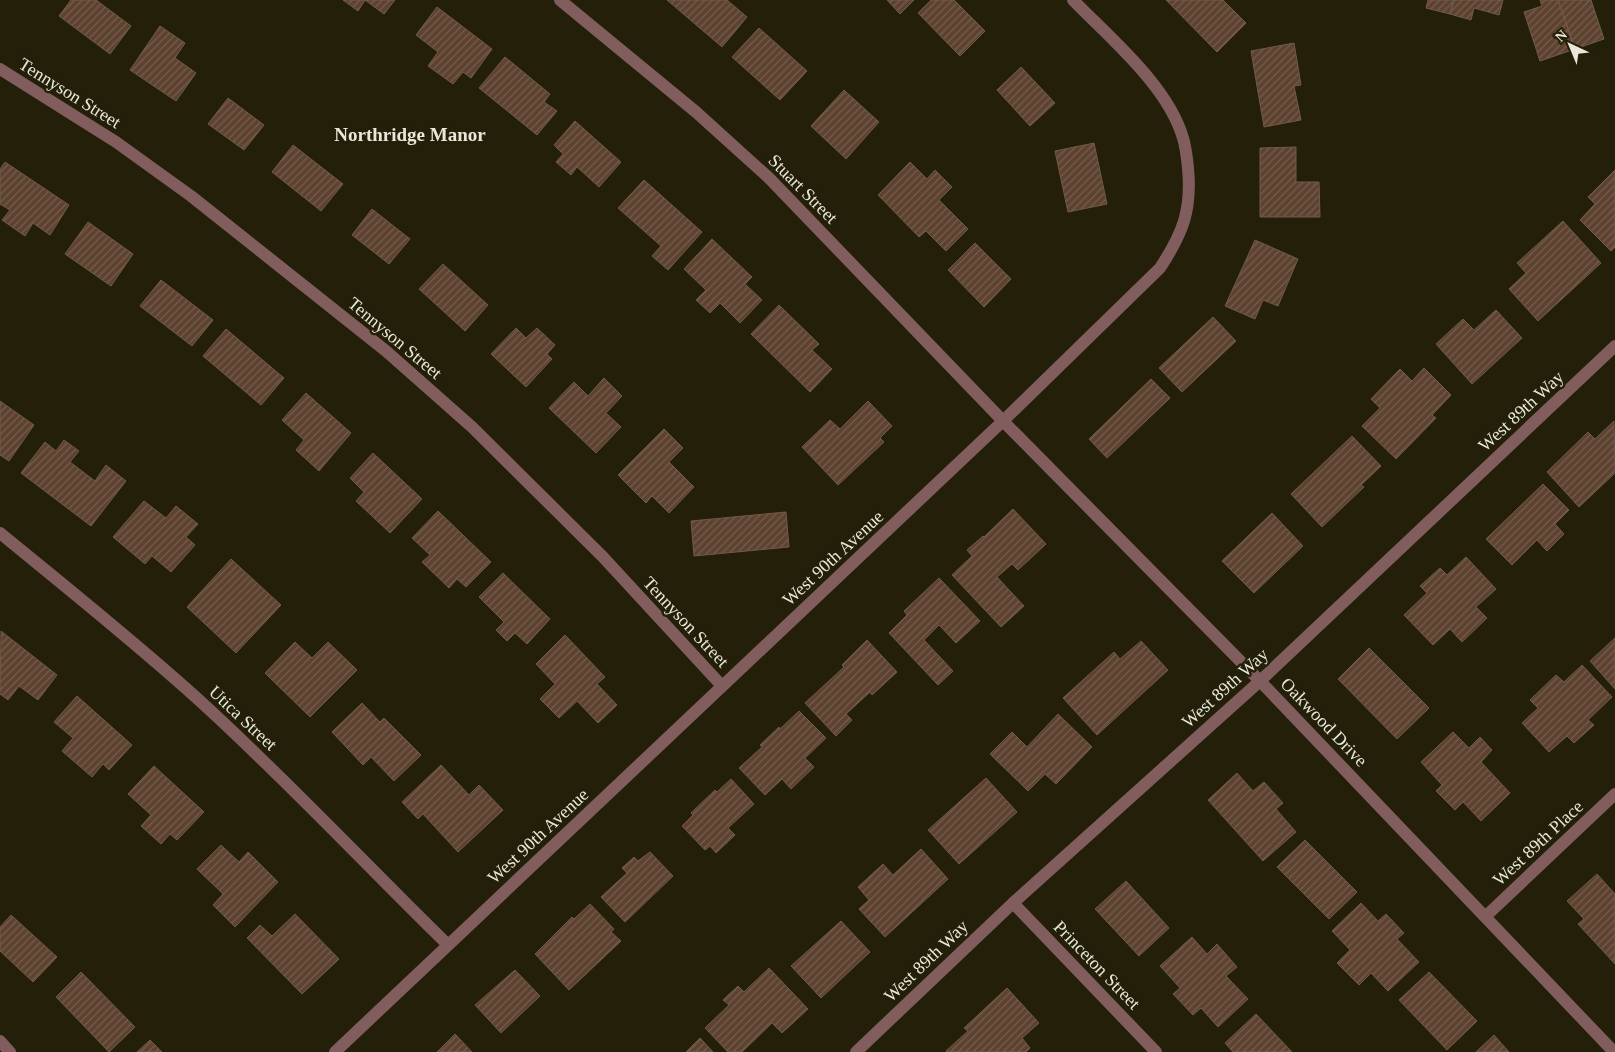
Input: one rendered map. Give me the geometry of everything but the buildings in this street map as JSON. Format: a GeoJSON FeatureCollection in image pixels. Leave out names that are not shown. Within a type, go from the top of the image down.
{"type":"FeatureCollection","features":[{"type":"Feature","properties":{"kind":"street","name":"Stuart Street"},"geometry":{"type":"LineString","coordinates":[[560,0],[696,112],[769,178],[1003,421]]}},
{"type":"Feature","properties":{"kind":"street","name":"West 90th Avenue"},"geometry":{"type":"LineString","coordinates":[[335,1052],[1003,421],[1160,268],[1176,244],[1186,219],[1190,186],[1183,137],[1170,108],[1143,71],[1073,0]]}},
{"type":"Feature","properties":{"kind":"street","name":"Tennyson Street"},"geometry":{"type":"LineString","coordinates":[[0,69],[116,142],[183,190],[386,351],[472,427],[596,550],[722,686]]}},
{"type":"Feature","properties":{"kind":"street","name":"West 89th Way"},"geometry":{"type":"LineString","coordinates":[[856,1052],[1013,903],[1260,680],[1615,346]]}},
{"type":"Feature","properties":{"kind":"street","name":"Oakwood Drive"},"geometry":{"type":"LineString","coordinates":[[1003,421],[1260,680],[1614,1052]]}},
{"type":"Feature","properties":{"kind":"street","name":"Utica Street"},"geometry":{"type":"LineString","coordinates":[[0,533],[200,701],[281,778],[448,945]]}},
{"type":"Feature","properties":{"kind":"street","name":"West 89th Place"},"geometry":{"type":"LineString","coordinates":[[1486,916],[1615,794]]}},
{"type":"Feature","properties":{"kind":"street","name":"Princeton Street"},"geometry":{"type":"LineString","coordinates":[[1013,903],[1156,1052]]}},
{"type":"Feature","properties":{"kind":"street"},"geometry":{"type":"LineString","coordinates":[[0,1041],[10,1052]]}},
{"type":"Feature","properties":{"kind":"district","name":"Northridge Manor"},"geometry":{"type":"Point","coordinates":[410,134]}}]}
